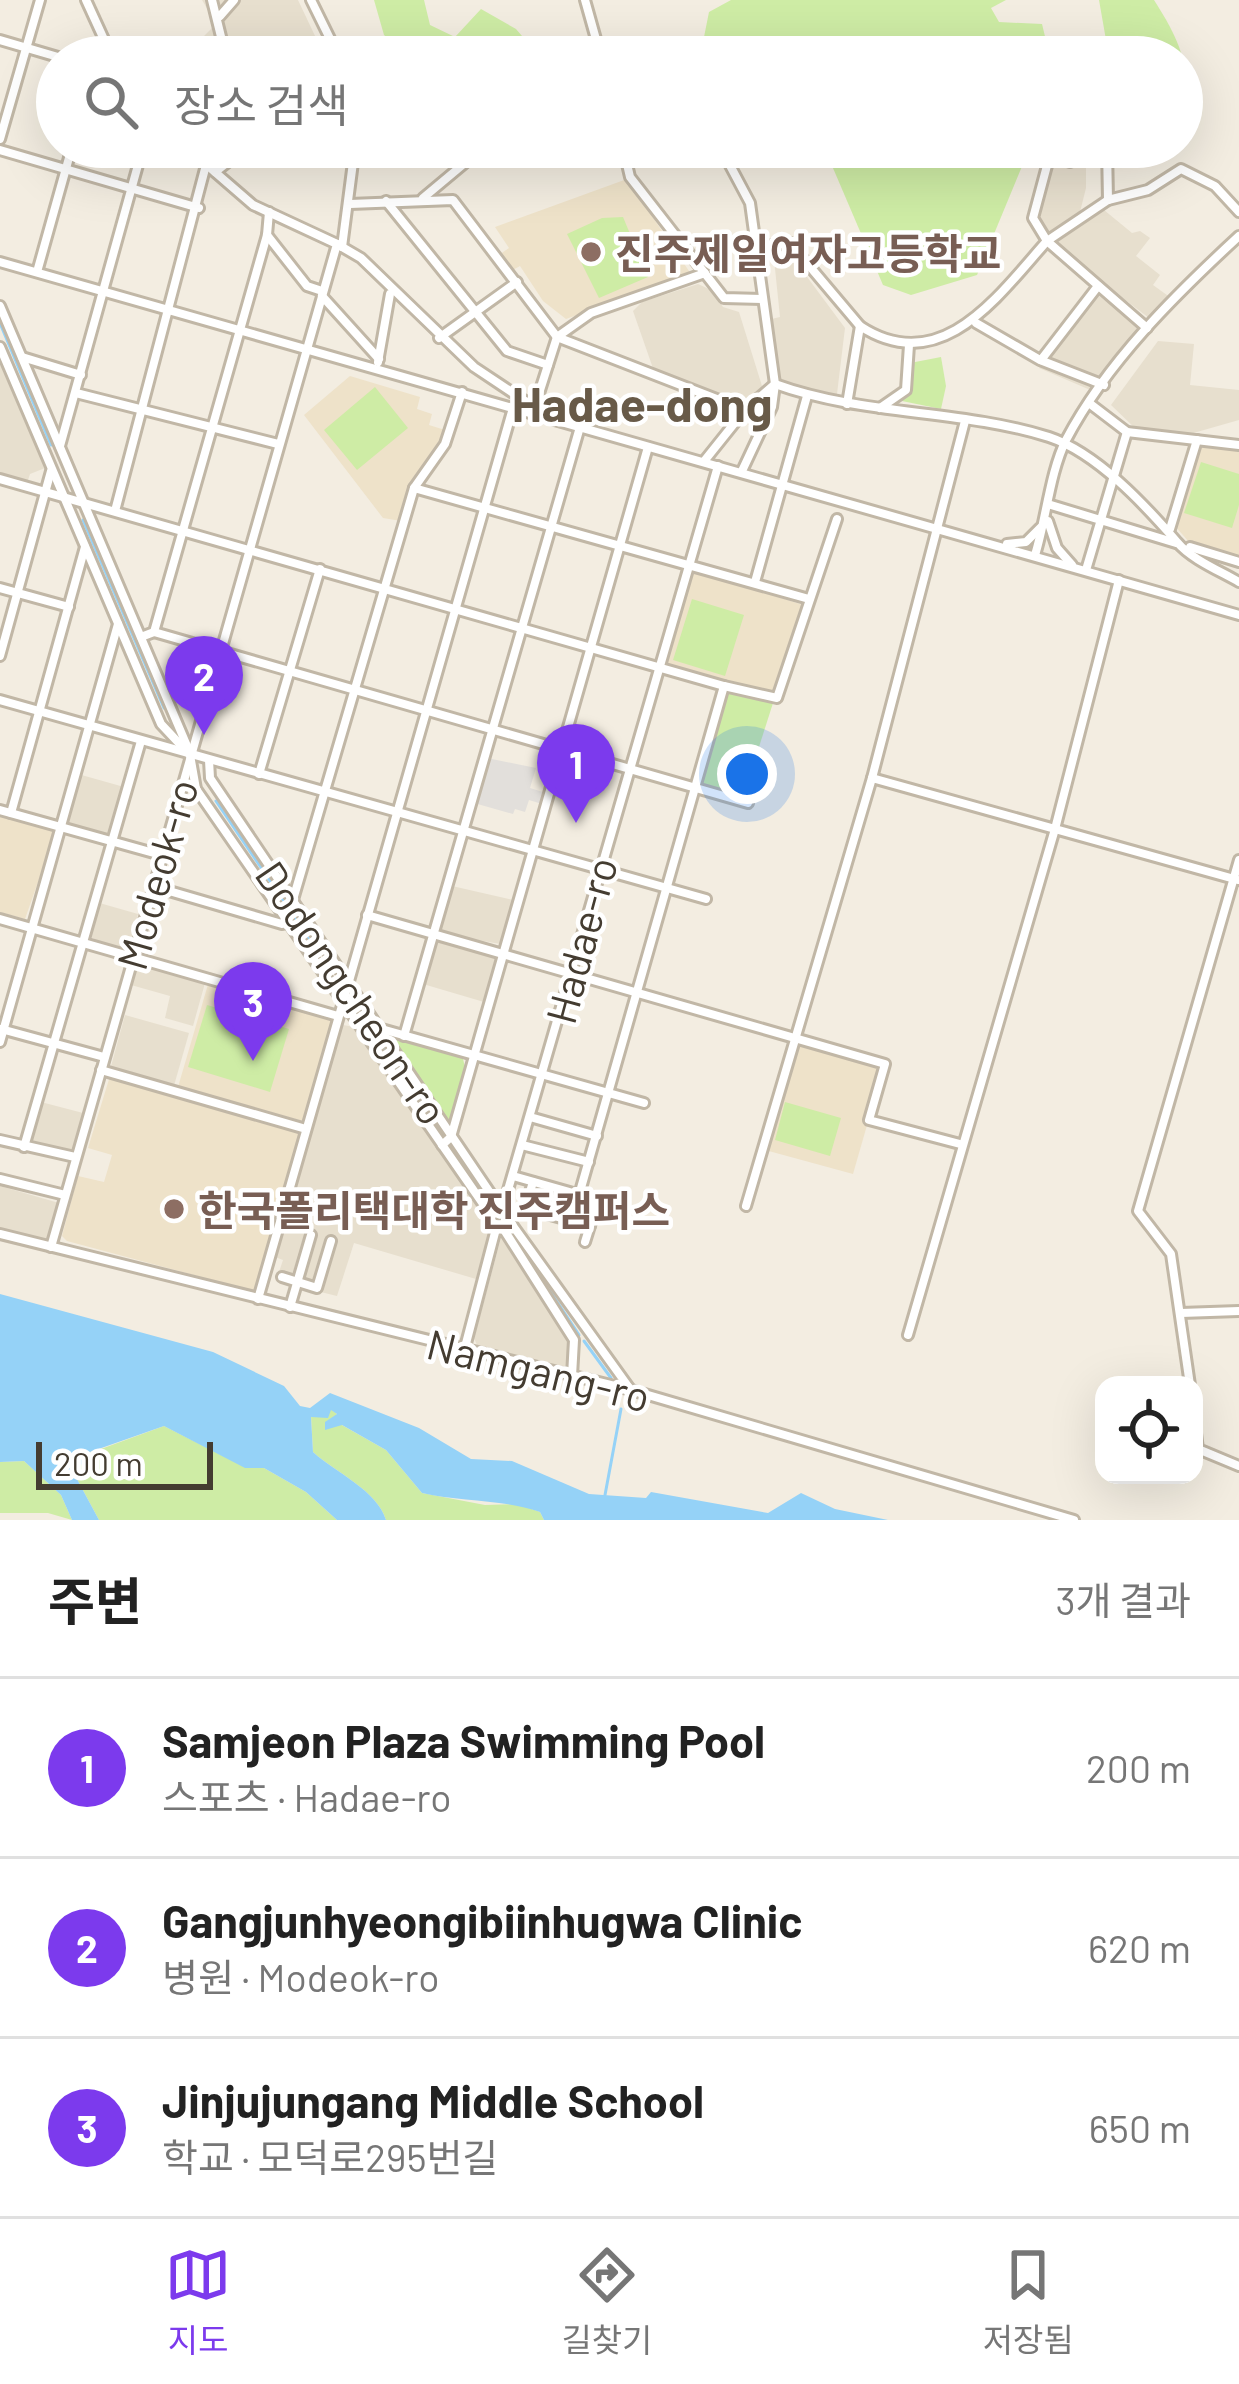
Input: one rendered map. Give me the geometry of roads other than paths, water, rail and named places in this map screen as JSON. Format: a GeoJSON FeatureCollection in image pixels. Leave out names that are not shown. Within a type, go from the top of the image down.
{"type":"FeatureCollection","features":[{"type":"Feature","properties":{"kind":"street"},"geometry":{"type":"LineString","coordinates":[[0,140],[40,0]]}},
{"type":"Feature","properties":{"kind":"street"},"geometry":{"type":"LineString","coordinates":[[86,0],[102,36]]}},
{"type":"Feature","properties":{"kind":"street"},"geometry":{"type":"LineString","coordinates":[[212,0],[220,16],[219,36]]}},
{"type":"Feature","properties":{"kind":"street"},"geometry":{"type":"LineString","coordinates":[[220,16],[234,0]]}},
{"type":"Feature","properties":{"kind":"street"},"geometry":{"type":"LineString","coordinates":[[311,0],[329,36]]}},
{"type":"Feature","properties":{"kind":"street"},"geometry":{"type":"LineString","coordinates":[[585,0],[595,36]]}},
{"type":"Feature","properties":{"kind":"street"},"geometry":{"type":"LineString","coordinates":[[0,40],[36,51]]}},
{"type":"Feature","properties":{"kind":"street"},"geometry":{"type":"LineString","coordinates":[[0,150],[36,160]]}},
{"type":"Feature","properties":{"kind":"street"},"geometry":{"type":"LineString","coordinates":[[63,168],[199,208]]}},
{"type":"Feature","properties":{"kind":"street"},"geometry":{"type":"LineString","coordinates":[[60,446],[138,168]]}},
{"type":"Feature","properties":{"kind":"street"},"geometry":{"type":"LineString","coordinates":[[116,511],[199,208],[206,168]]}},
{"type":"Feature","properties":{"kind":"street"},"geometry":{"type":"LineString","coordinates":[[210,168],[268,212],[361,258],[439,338],[534,411]]}},
{"type":"Feature","properties":{"kind":"street"},"geometry":{"type":"LineString","coordinates":[[215,172],[220,168]]}},
{"type":"Feature","properties":{"kind":"street","name":"Modeok-ro"},"geometry":{"type":"LineString","coordinates":[[51,1246],[321,293],[340,246],[353,168]]}},
{"type":"Feature","properties":{"kind":"street"},"geometry":{"type":"LineString","coordinates":[[422,199],[454,168]]}},
{"type":"Feature","properties":{"kind":"street"},"geometry":{"type":"LineString","coordinates":[[628,168],[630,177],[724,298],[762,299]]}},
{"type":"Feature","properties":{"kind":"street"},"geometry":{"type":"LineString","coordinates":[[731,168],[750,203],[775,384],[772,407],[742,471]]}},
{"type":"Feature","properties":{"kind":"street"},"geometry":{"type":"LineString","coordinates":[[1046,168],[1033,218],[1047,241],[1147,328]]}},
{"type":"Feature","properties":{"kind":"street"},"geometry":{"type":"LineString","coordinates":[[1107,168],[1108,200]]}},
{"type":"Feature","properties":{"kind":"street"},"geometry":{"type":"LineString","coordinates":[[37,272],[66,169]]}},
{"type":"Feature","properties":{"kind":"street"},"geometry":{"type":"LineString","coordinates":[[756,247],[790,243],[860,326],[883,341],[909,345],[975,323],[1047,241],[1108,200],[1148,190],[1180,169],[1215,186],[1239,212]]}},
{"type":"Feature","properties":{"kind":"street"},"geometry":{"type":"LineString","coordinates":[[350,204],[453,200],[557,337],[745,410]]}},
{"type":"Feature","properties":{"kind":"street"},"geometry":{"type":"LineString","coordinates":[[386,201],[472,315],[506,351],[548,365]]}},
{"type":"Feature","properties":{"kind":"street"},"geometry":{"type":"LineString","coordinates":[[154,632],[267,235],[268,212]]}},
{"type":"Feature","properties":{"kind":"street"},"geometry":{"type":"LineString","coordinates":[[267,235],[378,363]]}},
{"type":"Feature","properties":{"kind":"street"},"geometry":{"type":"LineString","coordinates":[[1035,556],[1064,444],[1089,403],[1147,328],[1239,236]]}},
{"type":"Feature","properties":{"kind":"street"},"geometry":{"type":"LineString","coordinates":[[0,262],[378,363],[513,408],[1239,616]]}},
{"type":"Feature","properties":{"kind":"street"},"geometry":{"type":"LineString","coordinates":[[534,411],[557,337],[591,313],[705,273]]}},
{"type":"Feature","properties":{"kind":"street"},"geometry":{"type":"LineString","coordinates":[[439,338],[517,282]]}},
{"type":"Feature","properties":{"kind":"street"},"geometry":{"type":"LineString","coordinates":[[1041,360],[1098,286]]}},
{"type":"Feature","properties":{"kind":"street"},"geometry":{"type":"LineString","coordinates":[[378,363],[391,292]]}},
{"type":"Feature","properties":{"kind":"street","name":"Dodongcheon-ro"},"geometry":{"type":"LineString","coordinates":[[0,306],[178,723],[196,789],[490,1214],[502,1223]]}},
{"type":"Feature","properties":{"kind":"street"},"geometry":{"type":"LineString","coordinates":[[975,323],[1041,360],[1104,385]]}},
{"type":"Feature","properties":{"kind":"street"},"geometry":{"type":"LineString","coordinates":[[847,404],[860,326]]}},
{"type":"Feature","properties":{"kind":"street"},"geometry":{"type":"LineString","coordinates":[[879,409],[906,390],[909,345]]}},
{"type":"Feature","properties":{"kind":"street"},"geometry":{"type":"LineString","coordinates":[[0,347],[162,725],[190,754]]}},
{"type":"Feature","properties":{"kind":"street"},"geometry":{"type":"LineString","coordinates":[[22,357],[81,375]]}},
{"type":"Feature","properties":{"kind":"street"},"geometry":{"type":"LineString","coordinates":[[775,384],[807,396],[1064,444],[1170,530],[1177,544],[1239,583]]}},
{"type":"Feature","properties":{"kind":"street"},"geometry":{"type":"LineString","coordinates":[[704,460],[745,410],[775,384]]}},
{"type":"Feature","properties":{"kind":"street"},"geometry":{"type":"LineString","coordinates":[[152,886],[281,924],[287,920],[415,488],[445,444],[462,392]]}},
{"type":"Feature","properties":{"kind":"street"},"geometry":{"type":"LineString","coordinates":[[76,393],[278,444]]}},
{"type":"Feature","properties":{"kind":"street"},"geometry":{"type":"LineString","coordinates":[[755,583],[807,396]]}},
{"type":"Feature","properties":{"kind":"street"},"geometry":{"type":"LineString","coordinates":[[1089,403],[1127,432],[1239,445]]}},
{"type":"Feature","properties":{"kind":"street"},"geometry":{"type":"LineString","coordinates":[[258,1299],[513,408]]}},
{"type":"Feature","properties":{"kind":"street"},"geometry":{"type":"LineString","coordinates":[[746,1206],[872,778],[964,422]]}},
{"type":"Feature","properties":{"kind":"street"},"geometry":{"type":"LineString","coordinates":[[404,1036],[580,427]]}},
{"type":"Feature","properties":{"kind":"street"},"geometry":{"type":"LineString","coordinates":[[1086,570],[1127,432]]}},
{"type":"Feature","properties":{"kind":"street"},"geometry":{"type":"LineString","coordinates":[[1170,530],[1197,440]]}},
{"type":"Feature","properties":{"kind":"street"},"geometry":{"type":"LineString","coordinates":[[442,1145],[451,1137],[648,447]]}},
{"type":"Feature","properties":{"kind":"street","name":"Hadae-ro"},"geometry":{"type":"LineString","coordinates":[[501,1206],[718,466]]}},
{"type":"Feature","properties":{"kind":"street"},"geometry":{"type":"LineString","coordinates":[[0,656],[49,493],[51,470]]}},
{"type":"Feature","properties":{"kind":"street"},"geometry":{"type":"LineString","coordinates":[[0,479],[777,698],[837,520]]}},
{"type":"Feature","properties":{"kind":"street"},"geometry":{"type":"LineString","coordinates":[[59,484],[71,486],[75,480]]}},
{"type":"Feature","properties":{"kind":"street"},"geometry":{"type":"LineString","coordinates":[[415,488],[809,599]]}},
{"type":"Feature","properties":{"kind":"street"},"geometry":{"type":"LineString","coordinates":[[1051,506],[1239,562]]}},
{"type":"Feature","properties":{"kind":"street"},"geometry":{"type":"LineString","coordinates":[[76,524],[83,515],[91,517]]}},
{"type":"Feature","properties":{"kind":"street"},"geometry":{"type":"LineString","coordinates":[[994,543],[1026,542],[1047,517]]}},
{"type":"Feature","properties":{"kind":"street"},"geometry":{"type":"LineString","coordinates":[[1047,517],[1057,548],[1072,566]]}},
{"type":"Feature","properties":{"kind":"street"},"geometry":{"type":"LineString","coordinates":[[86,545],[40,712],[5,812],[161,855]]}},
{"type":"Feature","properties":{"kind":"street"},"geometry":{"type":"LineString","coordinates":[[259,774],[320,569]]}},
{"type":"Feature","properties":{"kind":"street"},"geometry":{"type":"LineString","coordinates":[[908,1335],[959,1144],[1054,829],[1118,580]]}},
{"type":"Feature","properties":{"kind":"street"},"geometry":{"type":"LineString","coordinates":[[0,588],[69,607]]}},
{"type":"Feature","properties":{"kind":"street"},"geometry":{"type":"LineString","coordinates":[[0,1042],[118,622]]}},
{"type":"Feature","properties":{"kind":"street"},"geometry":{"type":"LineString","coordinates":[[142,637],[154,632],[222,650],[748,802]]}},
{"type":"Feature","properties":{"kind":"street"},"geometry":{"type":"LineString","coordinates":[[579,1195],[724,686]]}},
{"type":"Feature","properties":{"kind":"street"},"geometry":{"type":"LineString","coordinates":[[0,700],[706,899]]}},
{"type":"Feature","properties":{"kind":"street"},"geometry":{"type":"LineString","coordinates":[[162,725],[178,723]]}},
{"type":"Feature","properties":{"kind":"street"},"geometry":{"type":"LineString","coordinates":[[24,1147],[141,741]]}},
{"type":"Feature","properties":{"kind":"street"},"geometry":{"type":"LineString","coordinates":[[196,789],[201,779],[209,778],[208,760]]}},
{"type":"Feature","properties":{"kind":"street","name":"Dodongcheon-ro"},"geometry":{"type":"LineString","coordinates":[[209,778],[501,1206],[502,1223]]}},
{"type":"Feature","properties":{"kind":"street"},"geometry":{"type":"LineString","coordinates":[[872,778],[1237,879]]}},
{"type":"Feature","properties":{"kind":"street"},"geometry":{"type":"LineString","coordinates":[[1189,1376],[1171,1254],[1138,1211],[1239,860]]}},
{"type":"Feature","properties":{"kind":"street"},"geometry":{"type":"LineString","coordinates":[[368,915],[885,1064],[869,1120],[959,1144]]}},
{"type":"Feature","properties":{"kind":"street"},"geometry":{"type":"LineString","coordinates":[[0,919],[338,1016]]}},
{"type":"Feature","properties":{"kind":"street"},"geometry":{"type":"LineString","coordinates":[[354,1017],[357,1008],[363,1008]]}},
{"type":"Feature","properties":{"kind":"street"},"geometry":{"type":"LineString","coordinates":[[377,1028],[644,1103]]}},
{"type":"Feature","properties":{"kind":"street"},"geometry":{"type":"LineString","coordinates":[[2,1029],[104,1057]]}},
{"type":"Feature","properties":{"kind":"street"},"geometry":{"type":"LineString","coordinates":[[101,1070],[306,1130]]}},
{"type":"Feature","properties":{"kind":"street"},"geometry":{"type":"LineString","coordinates":[[418,1109],[426,1110],[427,1102]]}},
{"type":"Feature","properties":{"kind":"street"},"geometry":{"type":"LineString","coordinates":[[530,1118],[597,1136]]}},
{"type":"Feature","properties":{"kind":"street"},"geometry":{"type":"LineString","coordinates":[[0,1140],[75,1157]]}},
{"type":"Feature","properties":{"kind":"street"},"geometry":{"type":"LineString","coordinates":[[522,1145],[589,1162]]}},
{"type":"Feature","properties":{"kind":"street"},"geometry":{"type":"LineString","coordinates":[[513,1176],[612,1204]]}},
{"type":"Feature","properties":{"kind":"street"},"geometry":{"type":"LineString","coordinates":[[0,1179],[65,1195]]}},
{"type":"Feature","properties":{"kind":"street"},"geometry":{"type":"LineString","coordinates":[[532,1182],[527,1209],[590,1226]]}},
{"type":"Feature","properties":{"kind":"street"},"geometry":{"type":"LineString","coordinates":[[585,1242],[598,1200]]}},
{"type":"Feature","properties":{"kind":"street"},"geometry":{"type":"LineString","coordinates":[[490,1214],[501,1206]]}},
{"type":"Feature","properties":{"kind":"street"},"geometry":{"type":"LineString","coordinates":[[502,1223],[631,1390]]}},
{"type":"Feature","properties":{"kind":"street"},"geometry":{"type":"LineString","coordinates":[[502,1223],[571,1334],[572,1376]]}},
{"type":"Feature","properties":{"kind":"street"},"geometry":{"type":"LineString","coordinates":[[464,1351],[502,1223]]}},
{"type":"Feature","properties":{"kind":"street","name":"Namgang-ro"},"geometry":{"type":"LineString","coordinates":[[0,1234],[631,1390],[1074,1520]]}},
{"type":"Feature","properties":{"kind":"street"},"geometry":{"type":"LineString","coordinates":[[290,1307],[311,1235]]}},
{"type":"Feature","properties":{"kind":"street"},"geometry":{"type":"LineString","coordinates":[[282,1277],[317,1288],[332,1241]]}},
{"type":"Feature","properties":{"kind":"street"},"geometry":{"type":"LineString","coordinates":[[1181,1313],[1239,1311]]}},
{"type":"Feature","properties":{"kind":"street"},"geometry":{"type":"LineString","coordinates":[[571,1334],[583,1337],[584,1327]]}},
{"type":"Feature","properties":{"kind":"street"},"geometry":{"type":"LineString","coordinates":[[1203,1451],[1239,1466]]}},
{"type":"Feature","properties":{"kind":"water"},"geometry":{"type":"Polygon","coordinates":[[[0,1294],[213,1352],[284,1386],[300,1406],[310,1408],[330,1393],[419,1428],[471,1459],[512,1461],[589,1494],[646,1498],[651,1492],[768,1513],[801,1493],[835,1509],[888,1520],[544,1520],[540,1512],[526,1508],[422,1493],[386,1450],[342,1425],[325,1430],[325,1422],[337,1414],[331,1410],[328,1418],[311,1417],[313,1452],[365,1491],[386,1520],[337,1520],[306,1492],[264,1468],[245,1468],[164,1426],[90,1452],[86,1463],[71,1468],[99,1520],[72,1520],[61,1495],[24,1461],[0,1462],[0,1294]]]}},
{"type":"Feature","properties":{"kind":"waterway"},"geometry":{"type":"LineString","coordinates":[[0,323],[51,445]]}},
{"type":"Feature","properties":{"kind":"waterway"},"geometry":{"type":"LineString","coordinates":[[83,520],[164,708]]}},
{"type":"Feature","properties":{"kind":"waterway"},"geometry":{"type":"LineString","coordinates":[[216,801],[283,900]]}},
{"type":"Feature","properties":{"kind":"waterway"},"geometry":{"type":"LineString","coordinates":[[295,919],[318,953]]}},
{"type":"Feature","properties":{"kind":"waterway"},"geometry":{"type":"LineString","coordinates":[[372,1031],[424,1106]]}},
{"type":"Feature","properties":{"kind":"waterway"},"geometry":{"type":"LineString","coordinates":[[428,1112],[445,1136]]}},
{"type":"Feature","properties":{"kind":"waterway"},"geometry":{"type":"LineString","coordinates":[[450,1144],[476,1182]]}},
{"type":"Feature","properties":{"kind":"waterway"},"geometry":{"type":"LineString","coordinates":[[550,1291],[579,1335]]}},
{"type":"Feature","properties":{"kind":"waterway"},"geometry":{"type":"LineString","coordinates":[[584,1341],[611,1378]]}},
{"type":"Feature","properties":{"kind":"waterway"},"geometry":{"type":"LineString","coordinates":[[605,1495],[621,1409]]}},
{"type":"Feature","properties":{"kind":"place","name":"진주제일여자고등학교"},"geometry":{"type":"Point","coordinates":[591,252]}},
{"type":"Feature","properties":{"kind":"place","name":"Gangjunhyeongibiinhugwa Clinic"},"geometry":{"type":"Point","coordinates":[204,735]}},
{"type":"Feature","properties":{"kind":"place","name":"Samjeon Plaza Swimming Pool"},"geometry":{"type":"Point","coordinates":[576,823]}},
{"type":"Feature","properties":{"kind":"place","name":"Jinjujungang Middle School"},"geometry":{"type":"Point","coordinates":[253,1061]}},
{"type":"Feature","properties":{"kind":"place","name":"한국폴리택대학 진주캠퍼스"},"geometry":{"type":"Point","coordinates":[174,1209]}},
{"type":"Feature","properties":{"kind":"district","name":"Hadae-dong"},"geometry":{"type":"Point","coordinates":[642,403]}}]}
